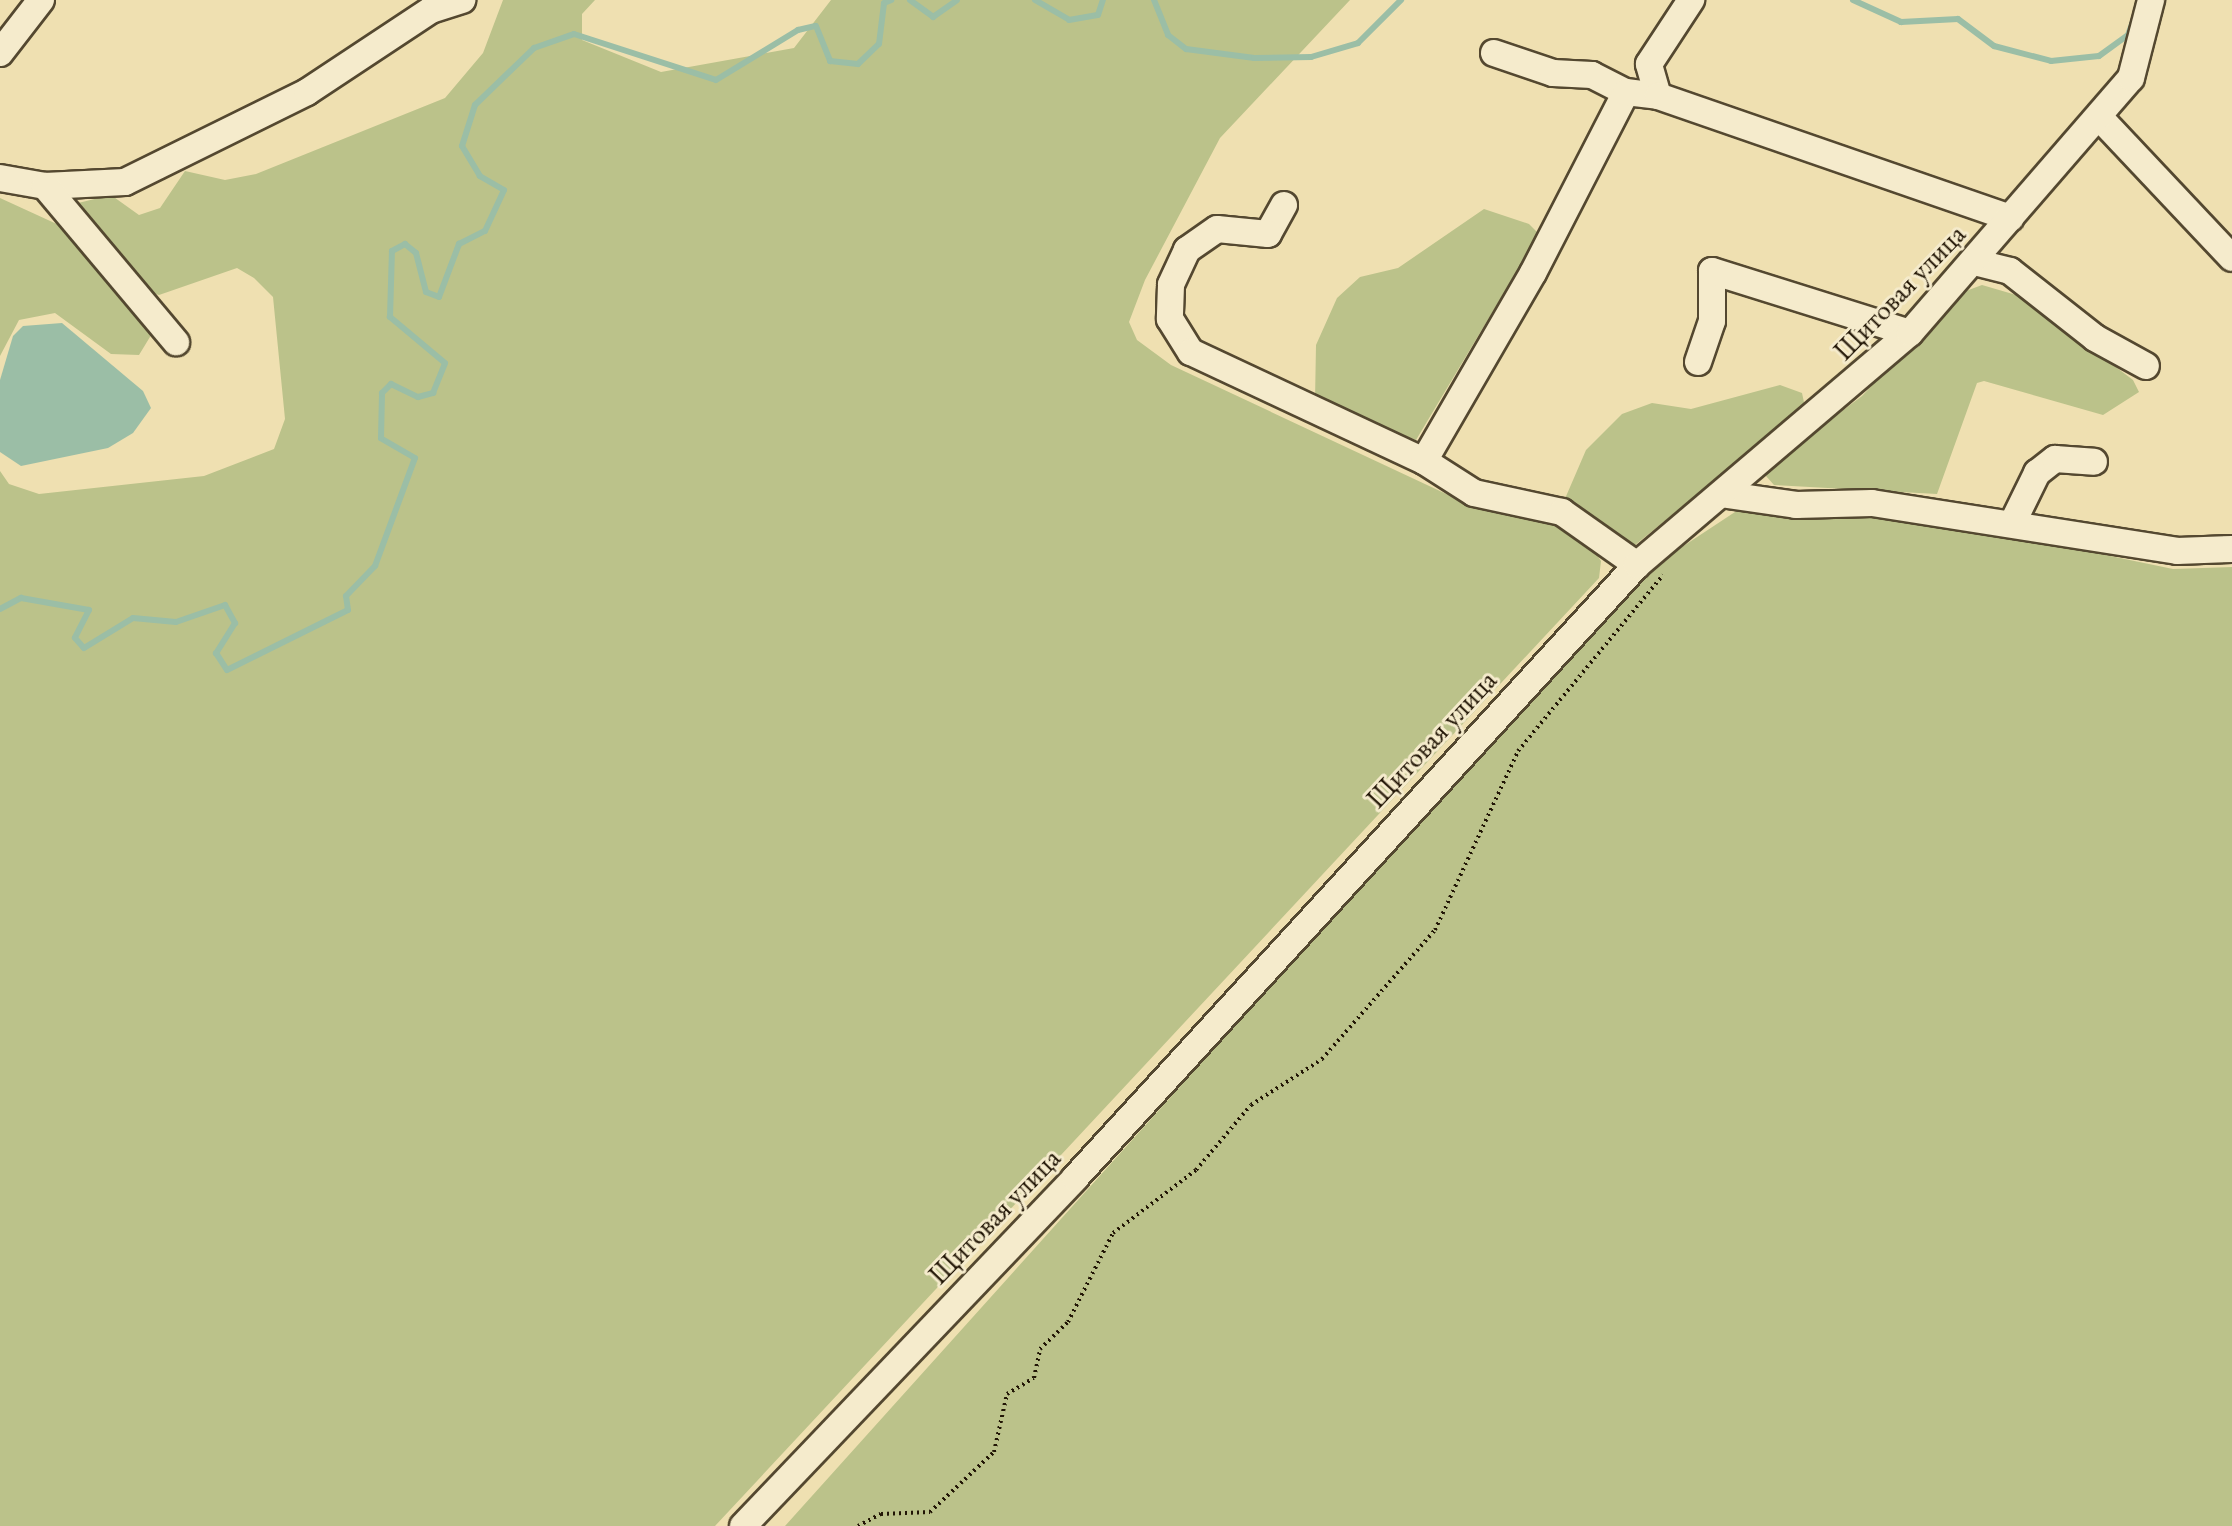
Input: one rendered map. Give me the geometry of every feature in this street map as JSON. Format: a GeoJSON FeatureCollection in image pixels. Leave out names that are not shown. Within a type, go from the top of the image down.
{"type":"FeatureCollection","features":[{"type":"Feature","properties":{"kind":"street"},"geometry":{"type":"LineString","coordinates":[[0,53],[41,0]]}},
{"type":"Feature","properties":{"kind":"street"},"geometry":{"type":"LineString","coordinates":[[0,178],[45,186],[125,182],[189,155],[307,92],[428,5],[462,0]]}},
{"type":"Feature","properties":{"kind":"street"},"geometry":{"type":"LineString","coordinates":[[1658,96],[1649,64],[1691,0]]}},
{"type":"Feature","properties":{"kind":"street","name":"Щитовая улица"},"geometry":{"type":"LineString","coordinates":[[743,1526],[1075,1178],[1637,565],[1727,495],[1910,333],[2100,118],[2142,55],[2151,0]]}},
{"type":"Feature","properties":{"kind":"street"},"geometry":{"type":"LineString","coordinates":[[1494,53],[1553,73],[1592,75],[1626,92],[1658,96],[2011,218]]}},
{"type":"Feature","properties":{"kind":"street"},"geometry":{"type":"LineString","coordinates":[[1424,461],[1533,273],[1626,92]]}},
{"type":"Feature","properties":{"kind":"street"},"geometry":{"type":"LineString","coordinates":[[2100,118],[2232,258]]}},
{"type":"Feature","properties":{"kind":"street"},"geometry":{"type":"LineString","coordinates":[[45,186],[176,342]]}},
{"type":"Feature","properties":{"kind":"street"},"geometry":{"type":"LineString","coordinates":[[1284,205],[1268,234],[1217,229],[1187,250],[1171,285],[1170,319],[1191,352],[1424,461],[1474,493],[1562,512],[1637,565]]}},
{"type":"Feature","properties":{"kind":"street"},"geometry":{"type":"LineString","coordinates":[[1974,262],[2010,271],[2095,338],[2146,366]]}},
{"type":"Feature","properties":{"kind":"street"},"geometry":{"type":"LineString","coordinates":[[1698,362],[1712,321],[1712,271],[1910,333]]}},
{"type":"Feature","properties":{"kind":"street"},"geometry":{"type":"LineString","coordinates":[[2013,522],[2046,466],[2068,455],[2094,462]]}},
{"type":"Feature","properties":{"kind":"street"},"geometry":{"type":"LineString","coordinates":[[1727,495],[1796,505],[1872,503],[2013,522],[2177,551],[2232,549]]}},
{"type":"Feature","properties":{"kind":"path"},"geometry":{"type":"LineString","coordinates":[[858,1526],[881,1514],[930,1512],[994,1452],[1007,1394],[1034,1378],[1040,1349],[1068,1322],[1113,1233],[1196,1170],[1251,1105],[1322,1059],[1435,930],[1518,751],[1653,591],[1667,569],[1668,542]]}},
{"type":"Feature","properties":{"kind":"shaded area"},"geometry":{"type":"Polygon","coordinates":[[[503,0],[595,0],[582,14],[582,40],[661,72],[794,48],[831,0],[1350,0],[1220,138],[1145,280],[1129,322],[1137,340],[1171,365],[1457,499],[1558,524],[1587,540],[1601,561],[1599,578],[715,1526],[0,1526],[0,471],[9,484],[39,494],[204,476],[274,449],[285,419],[273,297],[254,278],[237,268],[159,295],[143,290],[74,204],[111,195],[139,215],[160,208],[185,171],[225,180],[256,174],[445,98],[483,53],[503,0]]]}},
{"type":"Feature","properties":{"kind":"shaded area"},"geometry":{"type":"Polygon","coordinates":[[[0,198],[72,231],[153,332],[139,355],[111,354],[55,313],[19,320],[0,356],[0,198]]]}},
{"type":"Feature","properties":{"kind":"shaded area"},"geometry":{"type":"Polygon","coordinates":[[[1484,209],[1529,224],[1537,232],[1533,244],[1416,440],[1315,400],[1316,345],[1337,298],[1360,277],[1398,268],[1484,209]]]}},
{"type":"Feature","properties":{"kind":"shaded area"},"geometry":{"type":"Polygon","coordinates":[[[1982,285],[2023,297],[2133,380],[2139,392],[2103,415],[1984,381],[1977,383],[1937,494],[1774,485],[1766,476],[1770,465],[1862,396],[1958,294],[1982,285]]]}},
{"type":"Feature","properties":{"kind":"shaded area"},"geometry":{"type":"Polygon","coordinates":[[[62,323],[143,391],[151,408],[133,433],[108,448],[21,466],[0,452],[0,380],[13,336],[23,326],[62,323]]]}},
{"type":"Feature","properties":{"kind":"shaded area"},"geometry":{"type":"Polygon","coordinates":[[[1780,385],[1802,393],[1805,407],[1635,545],[1564,501],[1586,450],[1622,414],[1652,403],[1691,409],[1780,385]]]}},
{"type":"Feature","properties":{"kind":"shaded area"},"geometry":{"type":"Polygon","coordinates":[[[1735,512],[1907,514],[2173,569],[2232,567],[2232,1526],[785,1526],[1641,574],[1735,512]]]}},
{"type":"Feature","properties":{"kind":"waterway"},"geometry":{"type":"LineString","coordinates":[[0,609],[21,598],[89,610],[75,638],[84,648],[133,618],[176,622],[225,605],[235,623],[216,653],[227,670],[348,610],[346,596],[375,566],[415,458],[381,438],[382,393],[391,384],[418,397],[433,393],[445,363],[390,317],[392,251],[405,244],[416,253],[426,292],[439,297],[459,244],[485,231],[504,190],[480,176],[462,146],[475,105],[534,48],[574,34],[716,80],[798,30],[816,26],[830,61],[858,64],[879,44],[884,3],[891,0]]}},
{"type":"Feature","properties":{"kind":"waterway"},"geometry":{"type":"LineString","coordinates":[[910,0],[933,17],[957,0]]}},
{"type":"Feature","properties":{"kind":"waterway"},"geometry":{"type":"LineString","coordinates":[[1035,0],[1069,20],[1098,15],[1103,0]]}},
{"type":"Feature","properties":{"kind":"waterway"},"geometry":{"type":"LineString","coordinates":[[1154,0],[1168,35],[1186,49],[1254,58],[1311,57],[1358,43],[1401,0]]}},
{"type":"Feature","properties":{"kind":"waterway"},"geometry":{"type":"LineString","coordinates":[[1853,0],[1901,22],[1958,19],[1994,46],[2051,61],[2099,56],[2128,35],[2133,21]]}}]}
